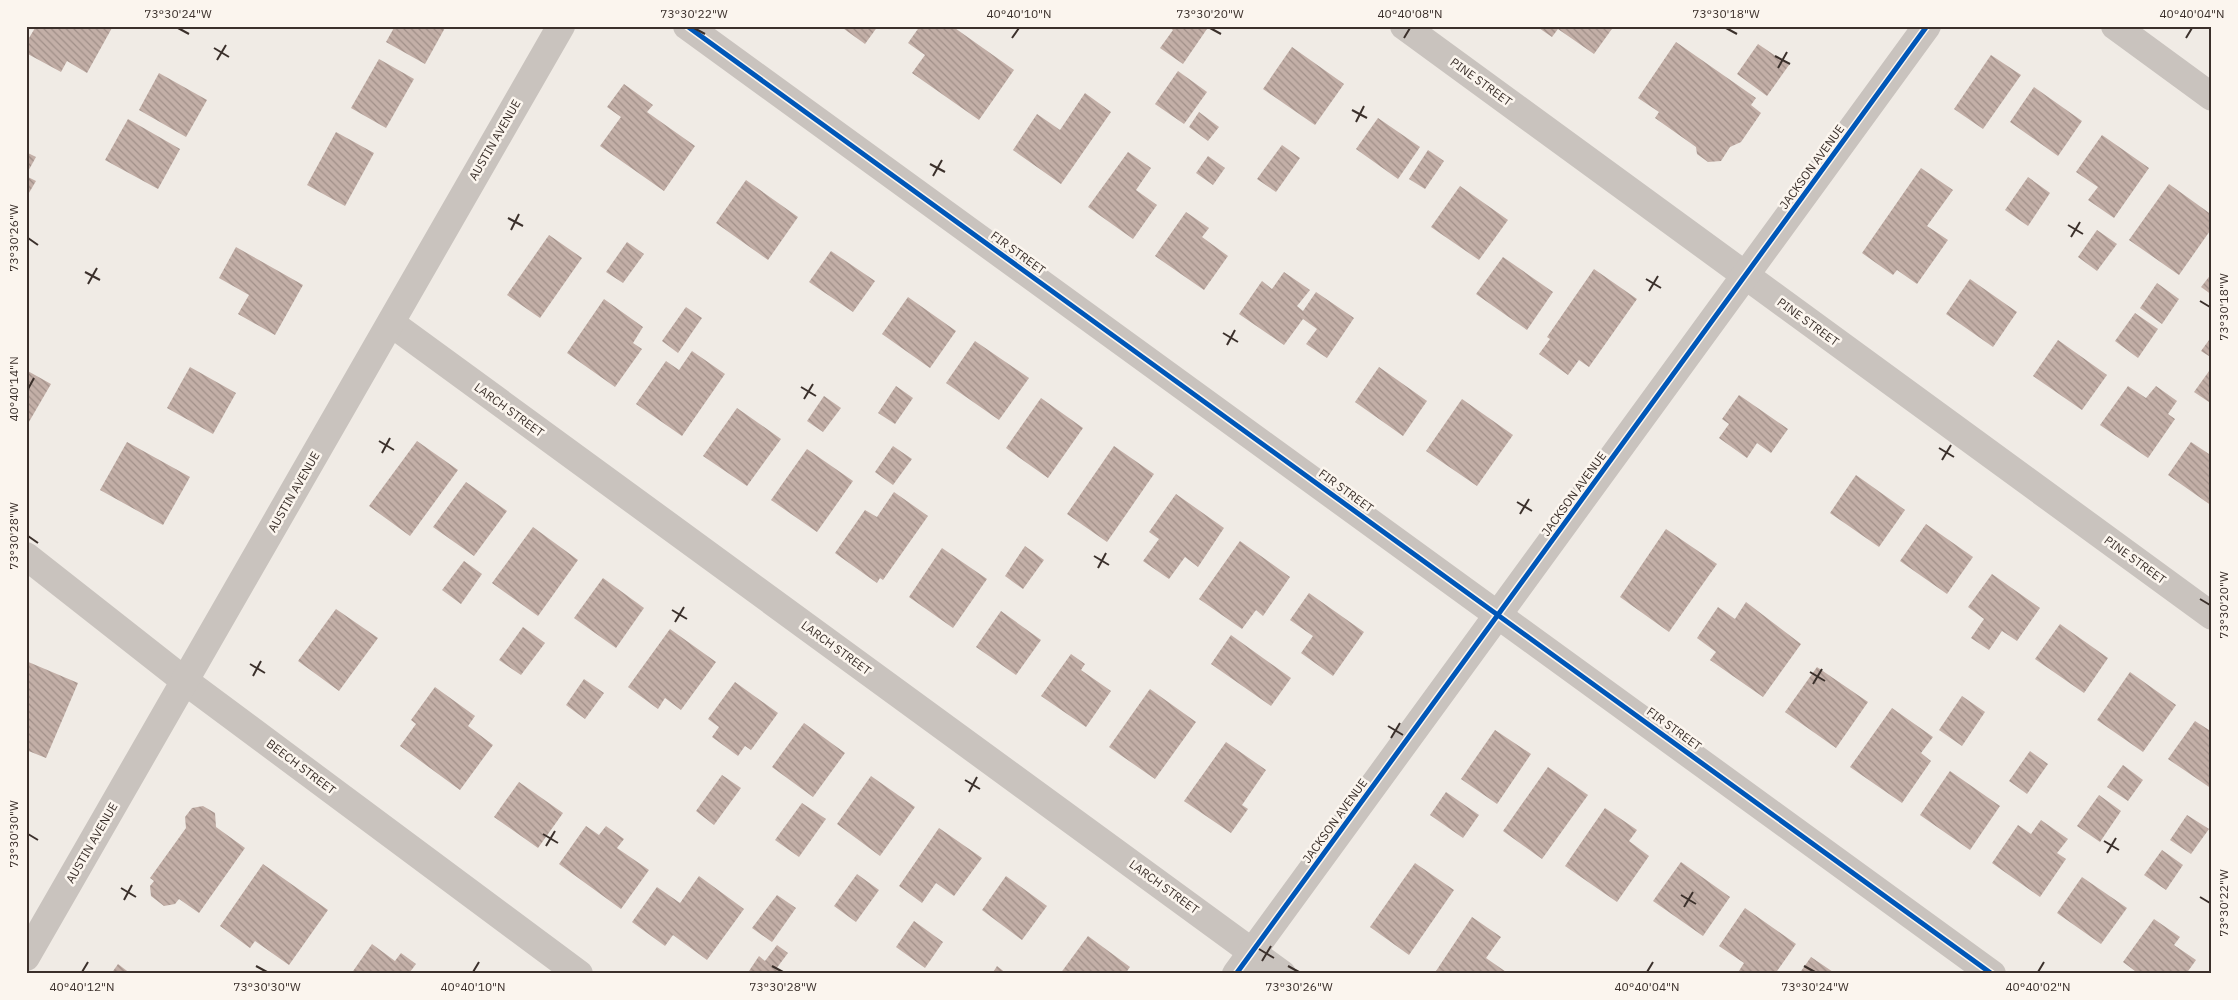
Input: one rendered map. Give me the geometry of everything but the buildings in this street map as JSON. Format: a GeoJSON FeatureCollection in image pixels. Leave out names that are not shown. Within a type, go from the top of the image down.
{"type":"FeatureCollection","features":[{"type":"Feature","properties":{"kind":"street","name":"AUSTIN AVENUE"},"geometry":{"type":"LineString","coordinates":[[26,957],[561,26]]}},
{"type":"Feature","properties":{"kind":"street","name":"FIR STREET"},"geometry":{"type":"LineString","coordinates":[[687,26],[1499,614],[1992,974]]}},
{"type":"Feature","properties":{"kind":"street","name":"PINE STREET"},"geometry":{"type":"LineString","coordinates":[[1404,26],[2212,616]]}},
{"type":"Feature","properties":{"kind":"street","name":"JACKSON AVENUE"},"geometry":{"type":"LineString","coordinates":[[1236,974],[1927,26]]}},
{"type":"Feature","properties":{"kind":"street"},"geometry":{"type":"LineString","coordinates":[[2114,26],[2212,97]]}},
{"type":"Feature","properties":{"kind":"street","name":"LARCH STREET"},"geometry":{"type":"LineString","coordinates":[[391,323],[1282,974]]}},
{"type":"Feature","properties":{"kind":"street","name":"BEECH STREET"},"geometry":{"type":"LineString","coordinates":[[26,556],[185,681],[578,974]]}},
{"type":"Feature","properties":{"kind":"cycle path"},"geometry":{"type":"LineString","coordinates":[[687,26],[1992,974]]}},
{"type":"Feature","properties":{"kind":"cycle path"},"geometry":{"type":"LineString","coordinates":[[1236,974],[1927,26]]}}]}
